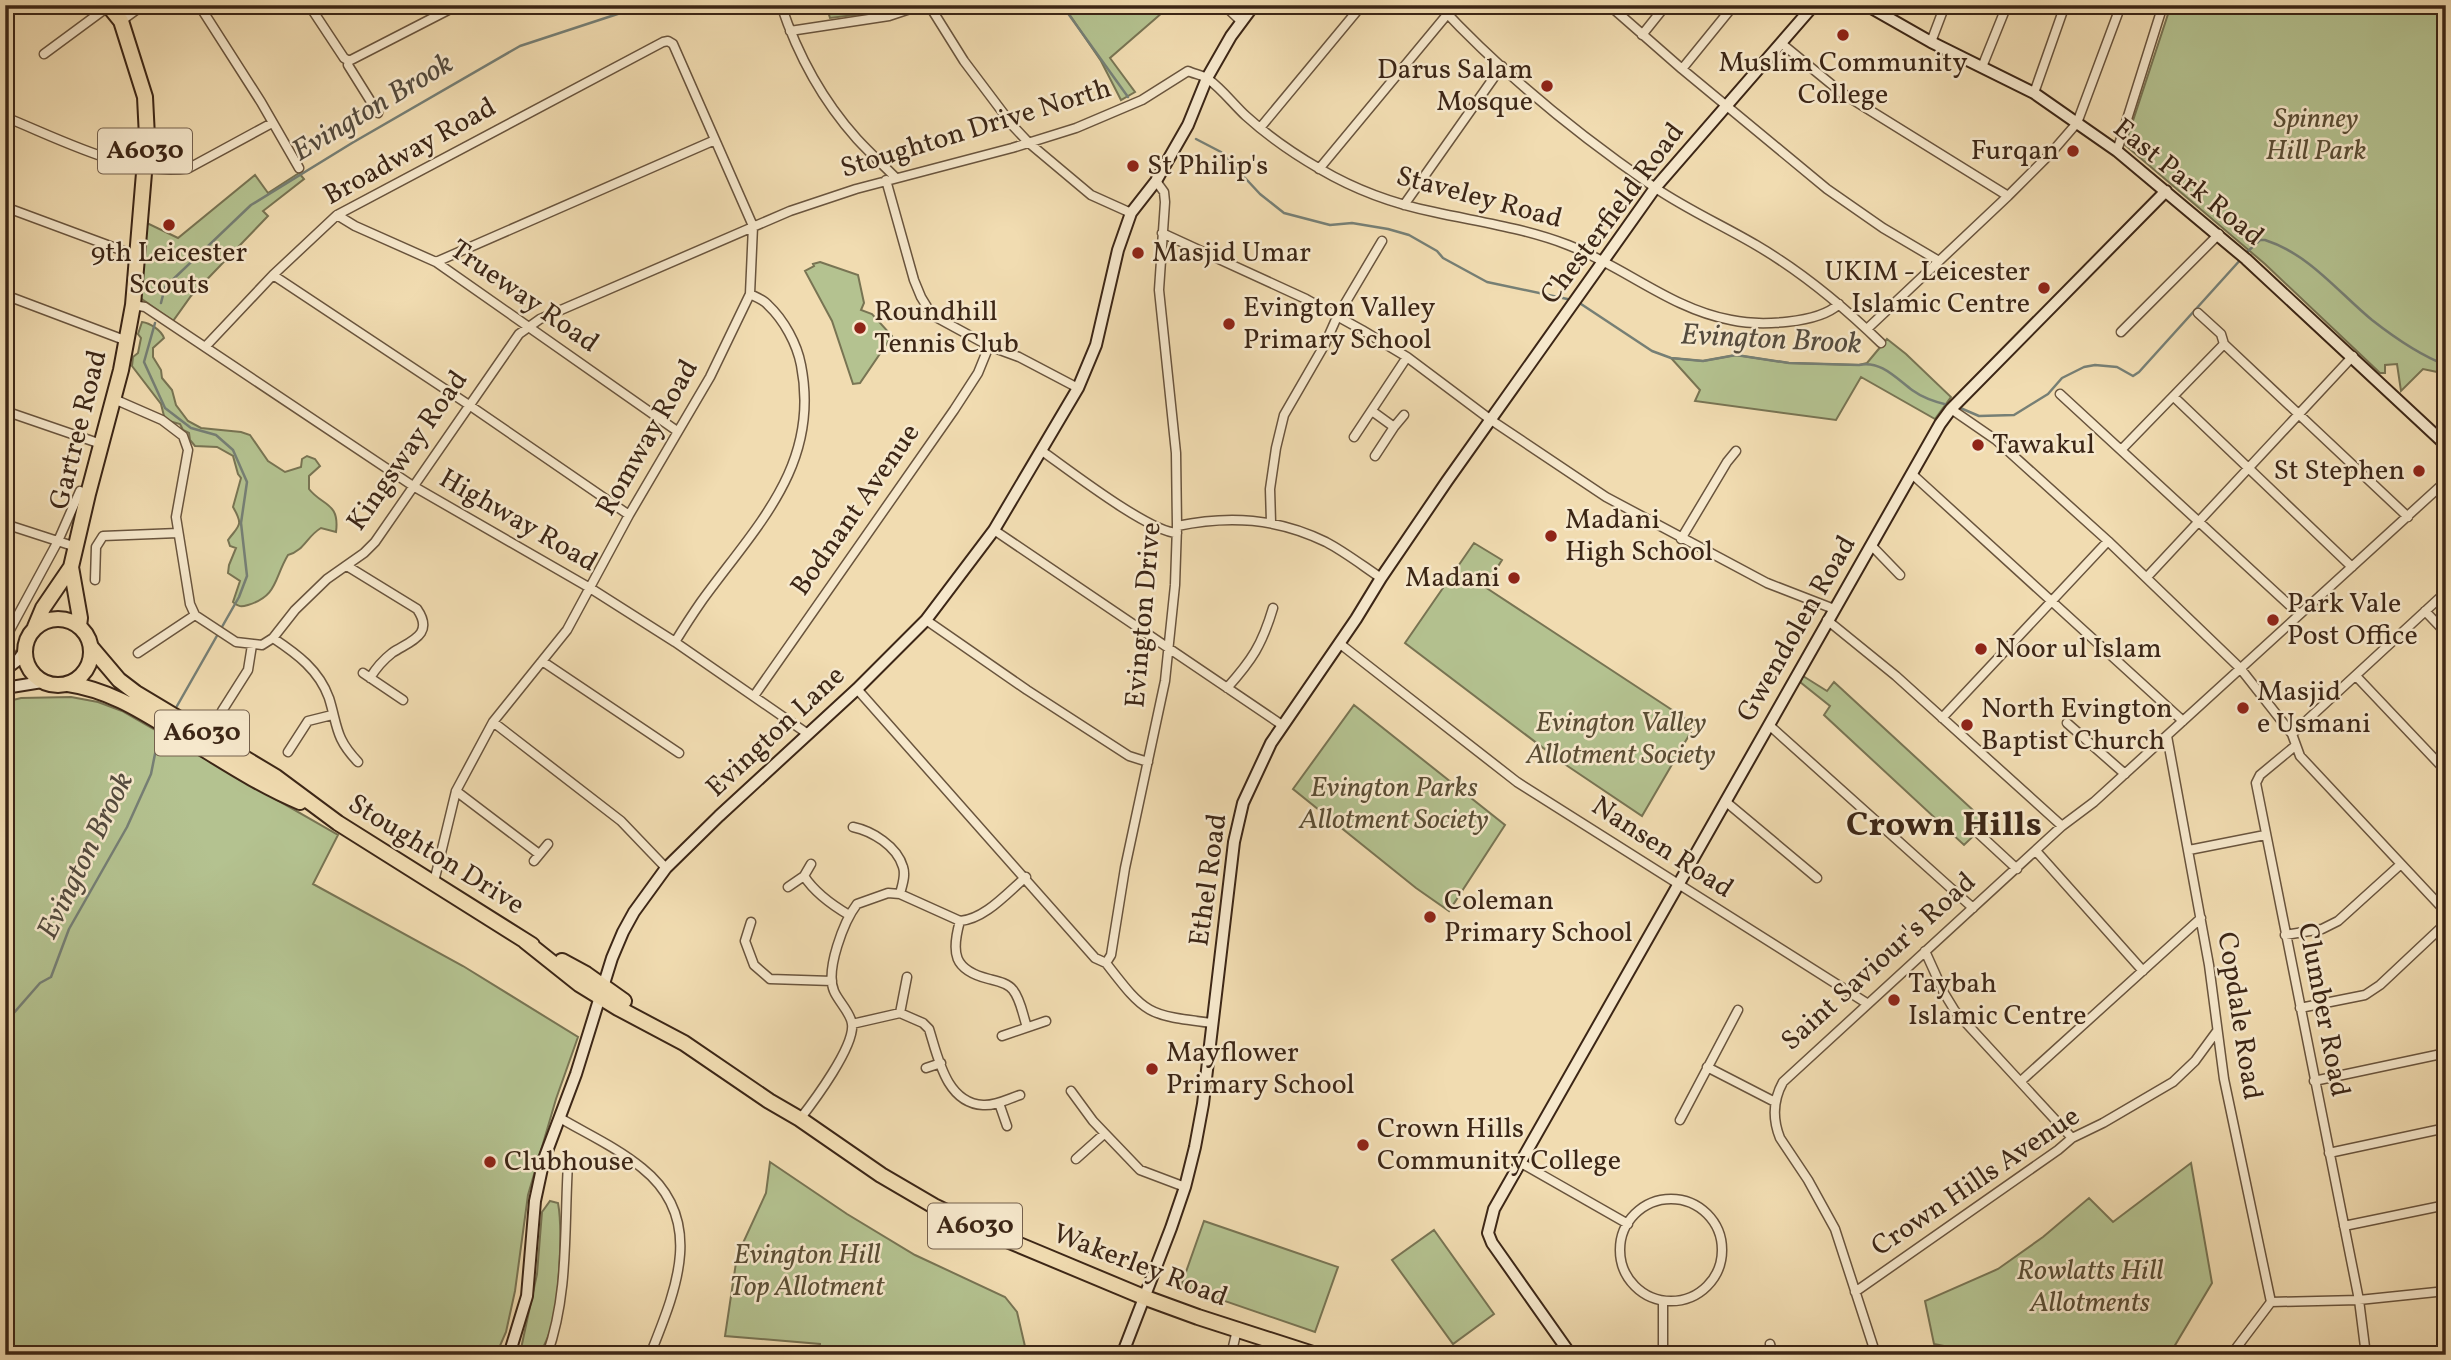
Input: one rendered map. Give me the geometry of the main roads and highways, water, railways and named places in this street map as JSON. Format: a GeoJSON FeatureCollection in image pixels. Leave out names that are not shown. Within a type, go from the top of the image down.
{"type":"FeatureCollection","features":[{"type":"Feature","properties":{"kind":"highway","name":"Gartree Road"},"geometry":{"type":"LineString","coordinates":[[35,627],[43,608],[71,567],[114,399],[133,305],[147,137],[145,97],[121,21],[108,6]]}},
{"type":"Feature","properties":{"kind":"highway","name":"Gartree Road"},"geometry":{"type":"LineString","coordinates":[[71,567],[79,626]]}},
{"type":"Feature","properties":{"kind":"highway"},"geometry":{"type":"LineString","coordinates":[[61,619],[79,626],[88,637],[91,647],[90,663],[84,674],[68,684],[52,686],[31,673],[25,660],[13,651],[26,642],[35,627],[48,620],[61,619]]}},
{"type":"Feature","properties":{"kind":"highway","name":"Stoughton Drive"},"geometry":{"type":"LineString","coordinates":[[91,647],[119,680],[136,693],[276,777],[321,811],[525,941],[579,984],[602,992]]}},
{"type":"Feature","properties":{"kind":"highway","name":"Stoughton Drive"},"geometry":{"type":"LineString","coordinates":[[68,684],[87,687],[129,703],[270,789],[321,811]]}},
{"type":"Feature","properties":{"kind":"highway","name":"Wakerley Road"},"geometry":{"type":"LineString","coordinates":[[602,992],[800,1119],[881,1175],[934,1206],[988,1232],[1146,1298],[1316,1355]]}},
{"type":"Feature","properties":{"kind":"waterway","name":"Evington Brook"},"geometry":{"type":"LineString","coordinates":[[161,303],[165,287],[251,205],[520,46],[645,5]]}},
{"type":"Feature","properties":{"kind":"waterway","name":"Evington Brook"},"geometry":{"type":"LineString","coordinates":[[1062,5],[1128,97]]}},
{"type":"Feature","properties":{"kind":"waterway","name":"Evington Brook"},"geometry":{"type":"LineString","coordinates":[[1196,139],[1221,152],[1260,194],[1284,213],[1330,225],[1352,223],[1409,235],[1437,251],[1443,258],[1487,282],[1572,300]]}},
{"type":"Feature","properties":{"kind":"waterway","name":"Evington Brook"},"geometry":{"type":"LineString","coordinates":[[2246,253],[2260,240],[2281,246],[2309,264],[2389,333],[2446,365]]}},
{"type":"Feature","properties":{"kind":"waterway","name":"Evington Brook"},"geometry":{"type":"LineString","coordinates":[[1958,407],[1979,416],[2014,415],[2048,394],[2062,378],[2084,367],[2117,367],[2133,376],[2242,258]]}},
{"type":"Feature","properties":{"kind":"waterway","name":"Evington Brook"},"geometry":{"type":"LineString","coordinates":[[1578,302],[1652,351],[1671,358],[1703,361],[1736,355],[1789,363],[1874,365],[1920,395],[1948,405]]}},
{"type":"Feature","properties":{"kind":"waterway","name":"Evington Brook"},"geometry":{"type":"LineString","coordinates":[[155,323],[144,362],[165,408],[191,428],[216,435],[233,450],[247,482],[241,523],[247,576],[239,597],[177,706]]}},
{"type":"Feature","properties":{"kind":"waterway","name":"Evington Brook"},"geometry":{"type":"LineString","coordinates":[[5,1023],[40,983],[51,977],[69,929],[127,827],[151,774],[162,731]]}},
{"type":"Feature","properties":{"kind":"place","name":"Muslim Community College"},"geometry":{"type":"Point","coordinates":[1843,35]}},
{"type":"Feature","properties":{"kind":"place","name":"Darus Salam Mosque"},"geometry":{"type":"Point","coordinates":[1547,86]}},
{"type":"Feature","properties":{"kind":"place","name":"Furqan"},"geometry":{"type":"Point","coordinates":[2073,151]}},
{"type":"Feature","properties":{"kind":"place","name":"St Philip's"},"geometry":{"type":"Point","coordinates":[1133,166]}},
{"type":"Feature","properties":{"kind":"place","name":"9th Leicester Scouts"},"geometry":{"type":"Point","coordinates":[169,225]}},
{"type":"Feature","properties":{"kind":"place","name":"Masjid Umar"},"geometry":{"type":"Point","coordinates":[1138,253]}},
{"type":"Feature","properties":{"kind":"place","name":"UKIM - Leicester Islamic Centre"},"geometry":{"type":"Point","coordinates":[2044,288]}},
{"type":"Feature","properties":{"kind":"place","name":"Evington Valley Primary School"},"geometry":{"type":"Point","coordinates":[1229,324]}},
{"type":"Feature","properties":{"kind":"place","name":"Roundhill Tennis Club"},"geometry":{"type":"Point","coordinates":[860,328]}},
{"type":"Feature","properties":{"kind":"place","name":"Tawakul"},"geometry":{"type":"Point","coordinates":[1978,445]}},
{"type":"Feature","properties":{"kind":"place","name":"St Stephen"},"geometry":{"type":"Point","coordinates":[2419,471]}},
{"type":"Feature","properties":{"kind":"place","name":"Madani High School"},"geometry":{"type":"Point","coordinates":[1551,536]}},
{"type":"Feature","properties":{"kind":"place","name":"Madani"},"geometry":{"type":"Point","coordinates":[1514,578]}},
{"type":"Feature","properties":{"kind":"place","name":"Park Vale Post Office"},"geometry":{"type":"Point","coordinates":[2273,620]}},
{"type":"Feature","properties":{"kind":"place","name":"Noor ul Islam"},"geometry":{"type":"Point","coordinates":[1981,649]}},
{"type":"Feature","properties":{"kind":"place","name":"Masjid e Usmani"},"geometry":{"type":"Point","coordinates":[2243,708]}},
{"type":"Feature","properties":{"kind":"place","name":"North Evington Baptist Church"},"geometry":{"type":"Point","coordinates":[1967,725]}},
{"type":"Feature","properties":{"kind":"place","name":"Coleman Primary School"},"geometry":{"type":"Point","coordinates":[1430,917]}},
{"type":"Feature","properties":{"kind":"place","name":"Taybah Islamic Centre"},"geometry":{"type":"Point","coordinates":[1894,1000]}},
{"type":"Feature","properties":{"kind":"place","name":"Mayflower Primary School"},"geometry":{"type":"Point","coordinates":[1152,1069]}},
{"type":"Feature","properties":{"kind":"place","name":"Crown Hills Community College"},"geometry":{"type":"Point","coordinates":[1363,1145]}},
{"type":"Feature","properties":{"kind":"place","name":"Clubhouse"},"geometry":{"type":"Point","coordinates":[490,1162]}},
{"type":"Feature","properties":{"kind":"district","name":"Crown Hills"},"geometry":{"type":"Point","coordinates":[1944,826]}},
{"type":"Feature","properties":{"kind":"park label","name":"Spinney Hill Park"},"geometry":{"type":"Point","coordinates":[2316,135]}},
{"type":"Feature","properties":{"kind":"park label","name":"Evington Valley Allotment Society"},"geometry":{"type":"Point","coordinates":[1621,739]}},
{"type":"Feature","properties":{"kind":"park label","name":"Evington Parks Allotment Society"},"geometry":{"type":"Point","coordinates":[1394,804]}},
{"type":"Feature","properties":{"kind":"park label","name":"Evington Hill Top Allotment"},"geometry":{"type":"Point","coordinates":[807,1271]}},
{"type":"Feature","properties":{"kind":"park label","name":"Rowlatts Hill Allotments"},"geometry":{"type":"Point","coordinates":[2090,1287]}}]}
